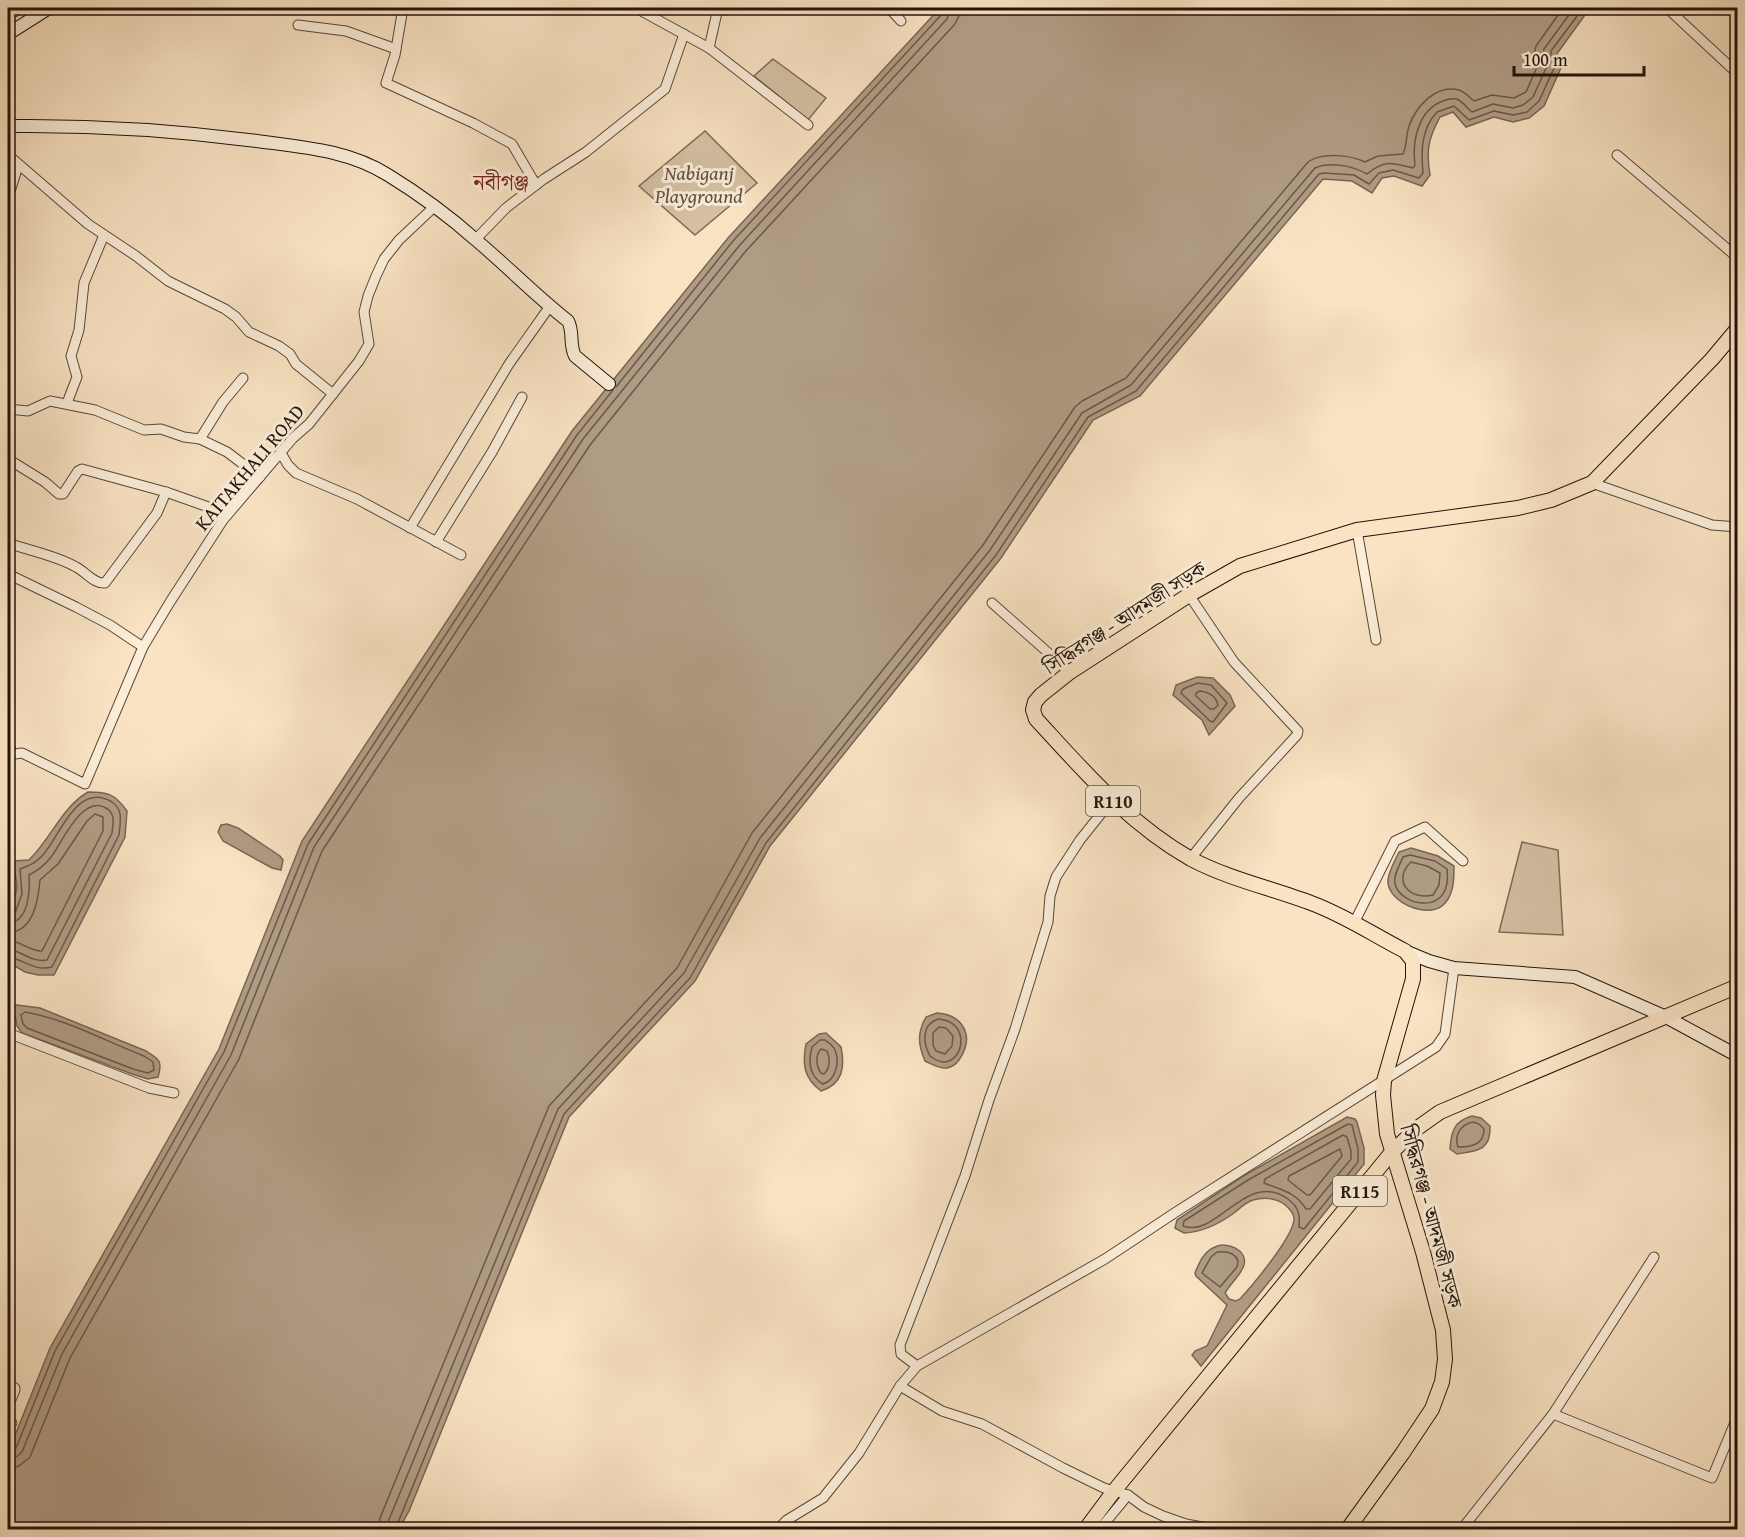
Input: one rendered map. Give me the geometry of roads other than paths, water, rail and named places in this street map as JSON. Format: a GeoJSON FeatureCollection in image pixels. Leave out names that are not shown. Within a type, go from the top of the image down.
{"type":"FeatureCollection","features":[{"type":"Feature","properties":{"kind":"main road"},"geometry":{"type":"LineString","coordinates":[[8,15],[18,8]]}},
{"type":"Feature","properties":{"kind":"main road"},"geometry":{"type":"LineString","coordinates":[[8,34],[50,8]]}},
{"type":"Feature","properties":{"kind":"main road"},"geometry":{"type":"LineString","coordinates":[[8,126],[69,125],[193,132],[332,151],[386,174],[476,239],[571,325],[574,356],[609,384]]}},
{"type":"Feature","properties":{"kind":"main road","name":"সিদ্ধিরগঞ্জ - আদমজী সড়ক"},"geometry":{"type":"LineString","coordinates":[[1347,1530],[1432,1409],[1442,1382],[1445,1359],[1443,1330],[1423,1252],[1387,1134],[1383,1095],[1384,1081],[1414,969],[1413,961],[1405,951],[1314,904],[1244,881],[1191,858],[1142,824],[1084,773],[1036,719],[1033,710],[1035,702],[1070,672],[1189,595],[1240,566],[1357,530],[1518,508],[1551,500],[1592,483],[1713,359],[1737,328]]}},
{"type":"Feature","properties":{"kind":"main road"},"geometry":{"type":"LineString","coordinates":[[1405,951],[1454,968],[1575,977],[1666,1017],[1737,1056]]}},
{"type":"Feature","properties":{"kind":"main road","name":"R115"},"geometry":{"type":"LineString","coordinates":[[1085,1530],[1121,1493],[1392,1152],[1416,1129],[1440,1112],[1737,986]]}},
{"type":"Feature","properties":{"kind":"street"},"geometry":{"type":"LineString","coordinates":[[403,8],[396,49],[386,83],[473,123],[512,144],[536,185]]}},
{"type":"Feature","properties":{"kind":"street"},"geometry":{"type":"LineString","coordinates":[[636,8],[709,48],[808,125]]}},
{"type":"Feature","properties":{"kind":"street"},"geometry":{"type":"LineString","coordinates":[[709,48],[718,8]]}},
{"type":"Feature","properties":{"kind":"street"},"geometry":{"type":"LineString","coordinates":[[889,8],[901,21]]}},
{"type":"Feature","properties":{"kind":"street"},"geometry":{"type":"LineString","coordinates":[[1667,8],[1737,74]]}},
{"type":"Feature","properties":{"kind":"street"},"geometry":{"type":"LineString","coordinates":[[298,25],[346,31],[396,49]]}},
{"type":"Feature","properties":{"kind":"street"},"geometry":{"type":"LineString","coordinates":[[476,239],[506,208],[586,152],[665,89],[684,34]]}},
{"type":"Feature","properties":{"kind":"street"},"geometry":{"type":"LineString","coordinates":[[8,155],[18,166],[104,235],[168,281],[225,309],[236,317],[249,332],[279,346],[290,354],[296,364],[333,394]]}},
{"type":"Feature","properties":{"kind":"street"},"geometry":{"type":"LineString","coordinates":[[1617,155],[1737,258]]}},
{"type":"Feature","properties":{"kind":"street"},"geometry":{"type":"LineString","coordinates":[[8,198],[18,166]]}},
{"type":"Feature","properties":{"kind":"street","name":"KAITAKHALI ROAD"},"geometry":{"type":"LineString","coordinates":[[10,754],[22,753],[85,784],[143,647],[218,527],[301,429],[309,424],[359,361],[369,344],[364,312],[368,296],[384,259],[399,240],[434,207]]}},
{"type":"Feature","properties":{"kind":"street"},"geometry":{"type":"LineString","coordinates":[[67,403],[77,377],[71,356],[79,330],[84,283],[104,235]]}},
{"type":"Feature","properties":{"kind":"street"},"geometry":{"type":"LineString","coordinates":[[410,528],[509,364],[550,306]]}},
{"type":"Feature","properties":{"kind":"street"},"geometry":{"type":"LineString","coordinates":[[200,439],[223,402],[243,378]]}},
{"type":"Feature","properties":{"kind":"street"},"geometry":{"type":"LineString","coordinates":[[436,542],[492,452],[522,397]]}},
{"type":"Feature","properties":{"kind":"street"},"geometry":{"type":"LineString","coordinates":[[8,409],[28,411],[50,401],[95,410],[144,430],[161,429],[184,437],[200,439],[227,452],[260,477]]}},
{"type":"Feature","properties":{"kind":"street"},"geometry":{"type":"LineString","coordinates":[[281,453],[288,465],[296,472],[357,499],[461,555]]}},
{"type":"Feature","properties":{"kind":"street"},"geometry":{"type":"LineString","coordinates":[[8,459],[45,482],[59,494],[63,494],[78,471],[82,469],[166,492],[228,514]]}},
{"type":"Feature","properties":{"kind":"street"},"geometry":{"type":"LineString","coordinates":[[1592,483],[1713,525],[1737,527]]}},
{"type":"Feature","properties":{"kind":"street"},"geometry":{"type":"LineString","coordinates":[[8,543],[59,559],[78,568],[98,583],[105,583],[157,513],[166,492]]}},
{"type":"Feature","properties":{"kind":"street"},"geometry":{"type":"LineString","coordinates":[[1357,530],[1376,640]]}},
{"type":"Feature","properties":{"kind":"street"},"geometry":{"type":"LineString","coordinates":[[8,574],[84,611],[143,647]]}},
{"type":"Feature","properties":{"kind":"street"},"geometry":{"type":"LineString","coordinates":[[1189,595],[1234,662],[1298,731],[1298,735],[1239,798],[1191,858]]}},
{"type":"Feature","properties":{"kind":"street"},"geometry":{"type":"LineString","coordinates":[[992,603],[1070,672]]}},
{"type":"Feature","properties":{"kind":"street"},"geometry":{"type":"LineString","coordinates":[[8,740],[10,754]]}},
{"type":"Feature","properties":{"kind":"street"},"geometry":{"type":"LineString","coordinates":[[917,1366],[901,1354],[900,1345],[965,1176],[1015,1029],[1048,922],[1050,896],[1056,878],[1080,840],[1112,800]]}},
{"type":"Feature","properties":{"kind":"street"},"geometry":{"type":"LineString","coordinates":[[1354,923],[1395,841],[1425,827],[1462,861]]}},
{"type":"Feature","properties":{"kind":"street"},"geometry":{"type":"LineString","coordinates":[[777,1530],[787,1520],[823,1498],[859,1453],[900,1386],[917,1366],[1105,1259],[1436,1047],[1442,1040],[1449,1011],[1454,968]]}},
{"type":"Feature","properties":{"kind":"street"},"geometry":{"type":"LineString","coordinates":[[8,1033],[149,1088],[174,1093]]}},
{"type":"Feature","properties":{"kind":"street"},"geometry":{"type":"LineString","coordinates":[[1461,1530],[1553,1414],[1654,1257]]}},
{"type":"Feature","properties":{"kind":"street"},"geometry":{"type":"LineString","coordinates":[[8,1384],[15,1390],[8,1407]]}},
{"type":"Feature","properties":{"kind":"street"},"geometry":{"type":"LineString","coordinates":[[900,1386],[942,1411],[982,1424],[1063,1468],[1121,1493],[1163,1516],[1186,1524],[1218,1530]]}},
{"type":"Feature","properties":{"kind":"street"},"geometry":{"type":"LineString","coordinates":[[1553,1414],[1712,1478],[1737,1415]]}},
{"type":"Feature","properties":{"kind":"street"},"geometry":{"type":"LineString","coordinates":[[1099,1530],[1121,1493]]}},
{"type":"Feature","properties":{"kind":"water"},"geometry":{"type":"Polygon","coordinates":[[[940,8],[1590,8],[1556,55],[1564,61],[1544,106],[1529,118],[1513,122],[1494,117],[1466,127],[1453,112],[1440,117],[1429,145],[1430,175],[1422,186],[1394,176],[1382,178],[1372,193],[1352,181],[1323,179],[1140,396],[1093,420],[1001,558],[770,846],[695,981],[569,1117],[409,1511],[399,1529],[8,1529],[8,1453],[50,1348],[219,1049],[302,841],[572,431],[728,238],[940,8]]]}},
{"type":"Feature","properties":{"kind":"water"},"geometry":{"type":"Polygon","coordinates":[[[1197,677],[1213,678],[1230,695],[1235,706],[1209,735],[1202,720],[1173,695],[1176,685],[1197,677]]]}},
{"type":"Feature","properties":{"kind":"water"},"geometry":{"type":"Polygon","coordinates":[[[88,792],[110,795],[123,805],[127,811],[125,837],[54,975],[25,972],[8,962],[8,922],[17,885],[13,861],[29,860],[70,806],[88,792]]]}},
{"type":"Feature","properties":{"kind":"water"},"geometry":{"type":"Polygon","coordinates":[[[227,824],[238,828],[280,856],[283,860],[281,870],[272,868],[223,841],[218,832],[221,825],[227,824]]]}},
{"type":"Feature","properties":{"kind":"water"},"geometry":{"type":"Polygon","coordinates":[[[1411,848],[1438,856],[1454,866],[1451,893],[1442,906],[1428,910],[1419,909],[1402,902],[1390,890],[1388,879],[1393,863],[1399,852],[1411,848]]]}},
{"type":"Feature","properties":{"kind":"water"},"geometry":{"type":"Polygon","coordinates":[[[9,1004],[40,1008],[146,1051],[159,1061],[158,1077],[148,1079],[132,1074],[22,1033],[17,1026],[15,1014],[10,1011],[9,1004]]]}},
{"type":"Feature","properties":{"kind":"water"},"geometry":{"type":"Polygon","coordinates":[[[937,1013],[954,1018],[964,1029],[966,1036],[964,1051],[959,1060],[947,1068],[925,1061],[920,1044],[921,1028],[926,1017],[937,1013]]]}},
{"type":"Feature","properties":{"kind":"water"},"geometry":{"type":"Polygon","coordinates":[[[826,1033],[841,1047],[843,1061],[838,1079],[821,1091],[808,1076],[805,1052],[806,1044],[819,1034],[826,1033]]]}},
{"type":"Feature","properties":{"kind":"water"},"geometry":{"type":"Polygon","coordinates":[[[1472,1116],[1481,1118],[1490,1126],[1488,1140],[1481,1148],[1457,1154],[1450,1149],[1451,1137],[1457,1124],[1472,1116]]]}},
{"type":"Feature","properties":{"kind":"water"},"geometry":{"type":"Polygon","coordinates":[[[1347,1117],[1357,1122],[1364,1148],[1364,1164],[1201,1366],[1192,1355],[1195,1351],[1207,1346],[1227,1305],[1196,1276],[1195,1273],[1202,1258],[1208,1251],[1220,1245],[1231,1246],[1240,1251],[1244,1260],[1243,1269],[1225,1293],[1229,1299],[1236,1301],[1272,1260],[1287,1237],[1294,1217],[1284,1204],[1266,1198],[1250,1201],[1223,1221],[1198,1231],[1184,1233],[1175,1228],[1177,1220],[1245,1175],[1347,1117]]]}},
{"type":"Feature","properties":{"kind":"district","name":"নবীগঞ্জ"},"geometry":{"type":"Point","coordinates":[501,182]}},
{"type":"Feature","properties":{"kind":"park label","name":"Nabiganj Playground"},"geometry":{"type":"Point","coordinates":[699,184]}}]}
